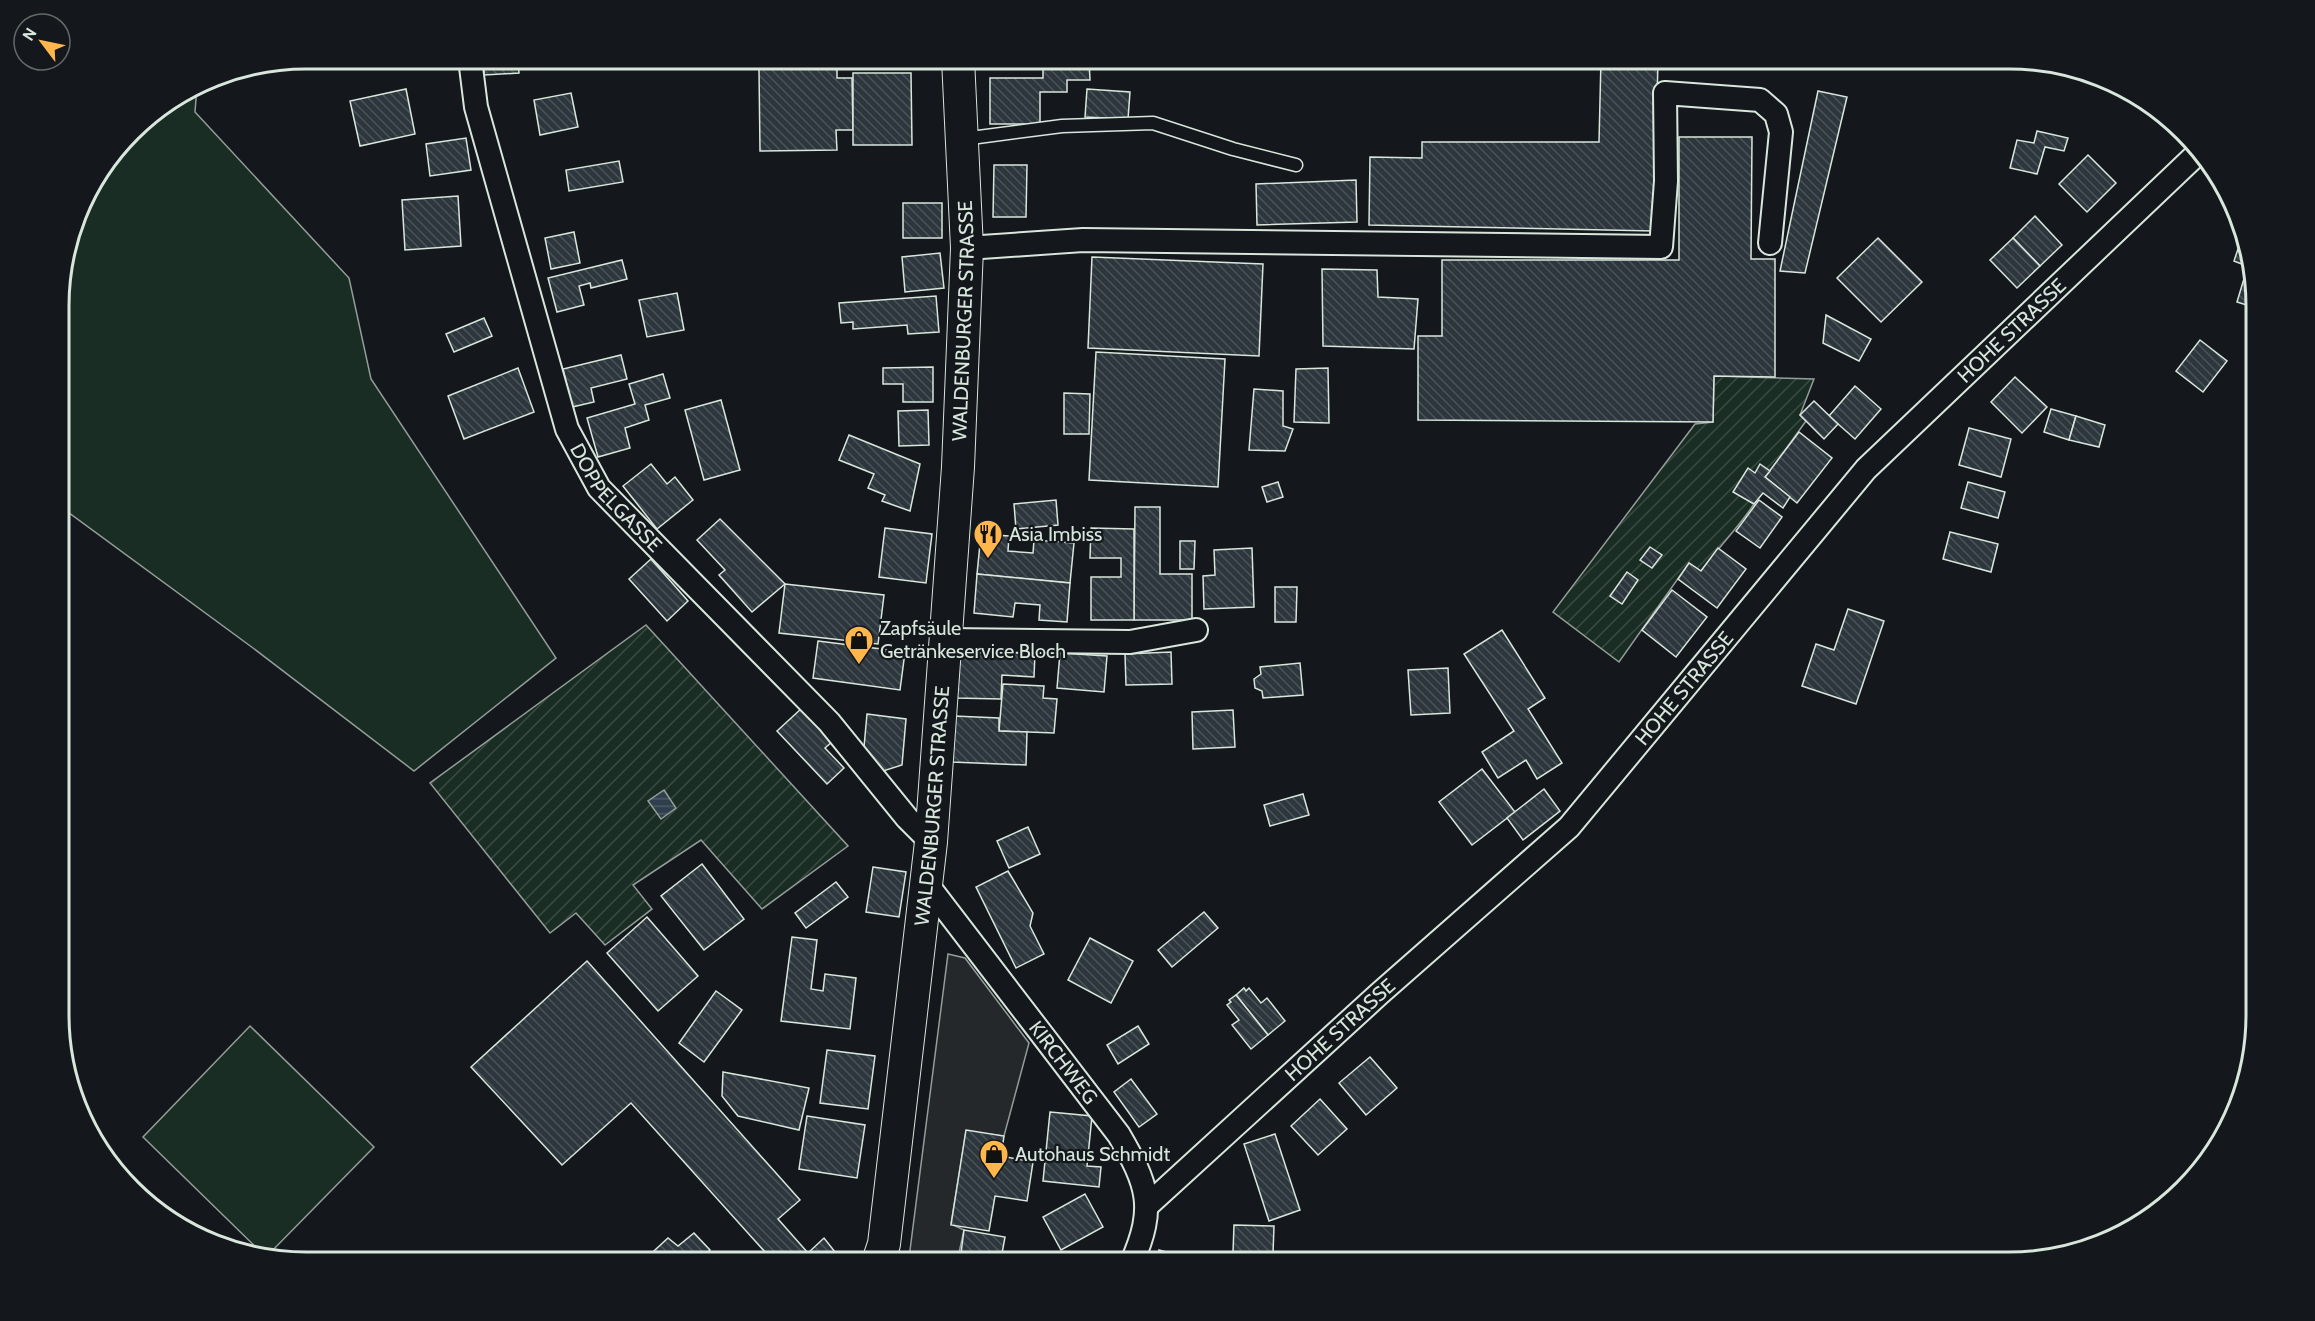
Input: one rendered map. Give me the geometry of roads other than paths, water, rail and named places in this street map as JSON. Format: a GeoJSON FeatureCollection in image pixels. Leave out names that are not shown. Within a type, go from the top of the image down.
{"type":"FeatureCollection","features":[{"type":"Feature","properties":{"kind":"main road","name":"WALDENBURGER STRASSE"},"geometry":{"type":"LineString","coordinates":[[880,1252],[886,1223],[931,842],[946,640],[968,248],[959,69]]}},
{"type":"Feature","properties":{"kind":"street","name":"DOPPELGASSE"},"geometry":{"type":"LineString","coordinates":[[471,69],[476,107],[567,429],[599,488],[829,722],[907,818],[931,842]]}},
{"type":"Feature","properties":{"kind":"street"},"geometry":{"type":"LineString","coordinates":[[968,248],[1083,240],[1661,247],[1666,181],[1665,93],[1760,100],[1776,114],[1781,132],[1770,243]]}},
{"type":"Feature","properties":{"kind":"street","name":"HOHE STRASSE"},"geometry":{"type":"LineString","coordinates":[[1148,1205],[1370,1002],[1569,826],[1866,469],[2193,158]]}},
{"type":"Feature","properties":{"kind":"street"},"geometry":{"type":"LineString","coordinates":[[946,640],[1130,642],[1196,630]]}},
{"type":"Feature","properties":{"kind":"street","name":"KIRCHWEG"},"geometry":{"type":"LineString","coordinates":[[926,883],[1119,1135],[1138,1167],[1148,1205],[1137,1252]]}},
{"type":"Feature","properties":{"kind":"lane"},"geometry":{"type":"LineString","coordinates":[[963,139],[1062,126],[1153,123],[1233,149],[1296,165]]}},
{"type":"Feature","properties":{"kind":"water"},"geometry":{"type":"Polygon","coordinates":[[[664,790],[676,808],[661,819],[648,801],[664,790]]]}},
{"type":"Feature","properties":{"kind":"place","name":"Asia Imbiss"},"geometry":{"type":"Point","coordinates":[988,560]}},
{"type":"Feature","properties":{"kind":"place","name":"Zapfsäule Getränkeservice Bloch"},"geometry":{"type":"Point","coordinates":[859,666]}},
{"type":"Feature","properties":{"kind":"place","name":"Autohaus Schmidt"},"geometry":{"type":"Point","coordinates":[994,1180]}}]}
